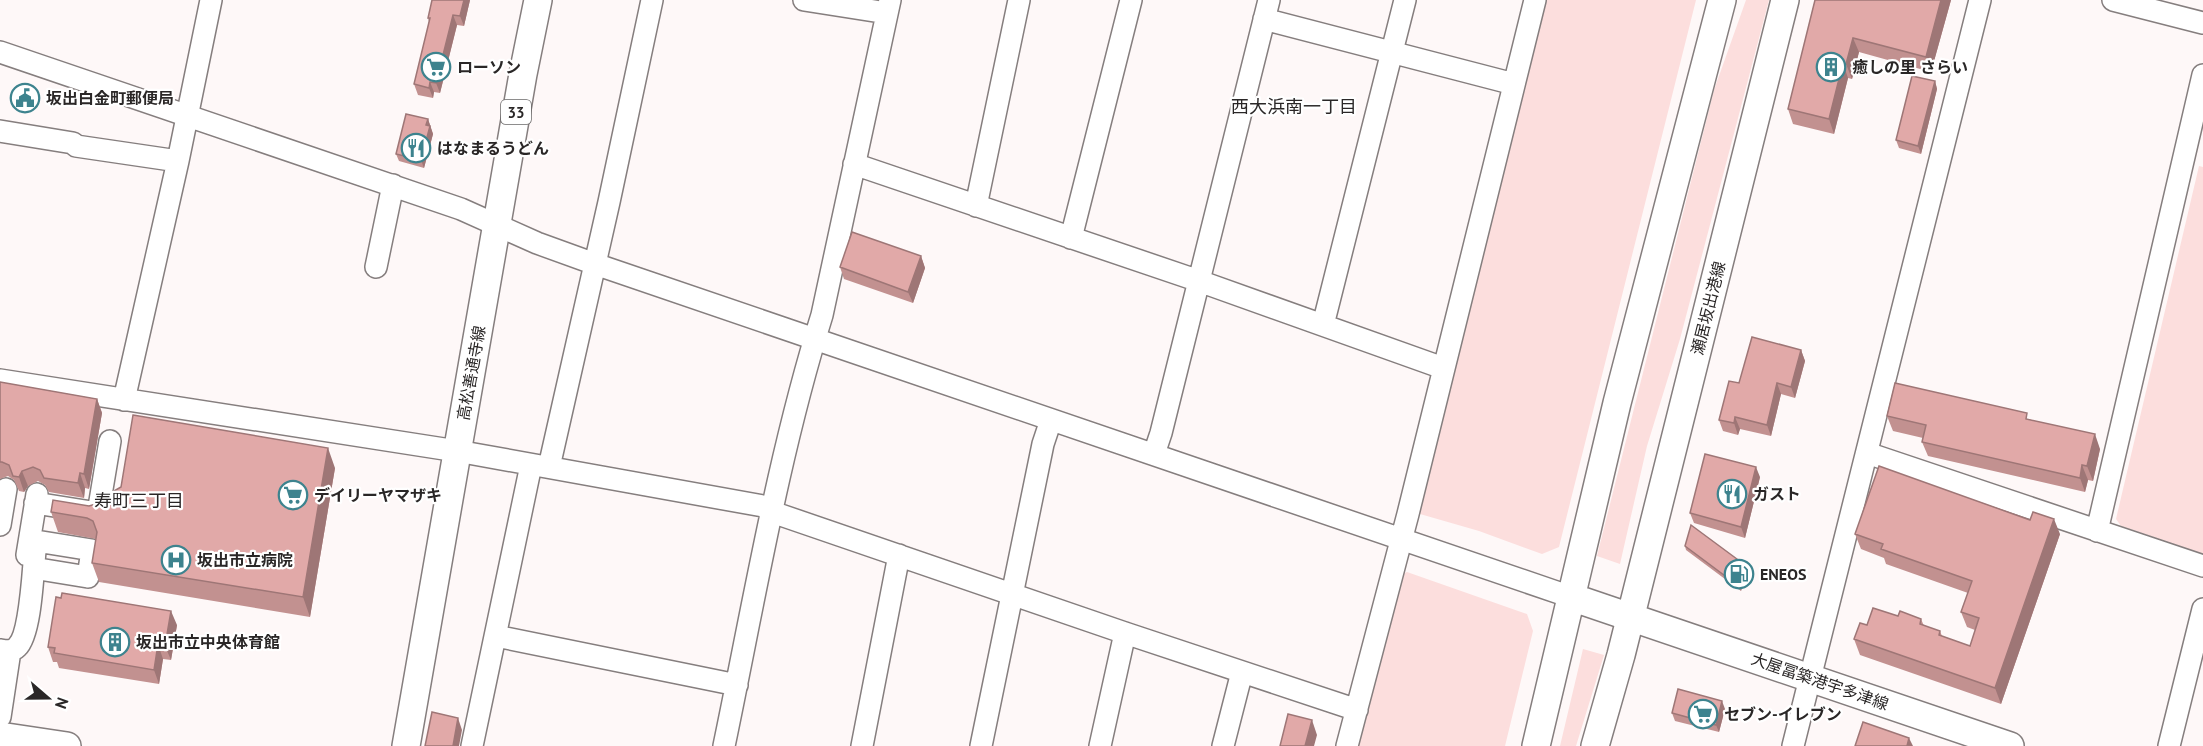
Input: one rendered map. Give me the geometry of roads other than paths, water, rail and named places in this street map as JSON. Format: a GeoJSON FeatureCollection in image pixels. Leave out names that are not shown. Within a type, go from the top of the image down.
{"type":"FeatureCollection","features":[{"type":"Feature","properties":{"kind":"main road","name":"高松善通寺線"},"geometry":{"type":"LineString","coordinates":[[406,746],[537,0]]}},
{"type":"Feature","properties":{"kind":"main road"},"geometry":{"type":"LineString","coordinates":[[1536,746],[1617,403],[1722,0]]}},
{"type":"Feature","properties":{"kind":"main road","name":"瀬居坂出港線"},"geometry":{"type":"LineString","coordinates":[[1630,616],[1785,0]]}},
{"type":"Feature","properties":{"kind":"main road","name":"大屋冨築港宇多津線"},"geometry":{"type":"LineString","coordinates":[[1571,597],[2010,746]]}},
{"type":"Feature","properties":{"kind":"main road"},"geometry":{"type":"LineString","coordinates":[[1595,746],[1630,616]]}},
{"type":"Feature","properties":{"kind":"main road"},"geometry":{"type":"LineString","coordinates":[[0,736],[67,746]]}},
{"type":"Feature","properties":{"kind":"street"},"geometry":{"type":"LineString","coordinates":[[124,400],[212,0]]}},
{"type":"Feature","properties":{"kind":"street"},"geometry":{"type":"LineString","coordinates":[[472,746],[496,636],[595,264],[652,0]]}},
{"type":"Feature","properties":{"kind":"street"},"geometry":{"type":"LineString","coordinates":[[724,746],[772,512],[822,315],[888,7],[804,0]]}},
{"type":"Feature","properties":{"kind":"street"},"geometry":{"type":"LineString","coordinates":[[976,206],[1019,0]]}},
{"type":"Feature","properties":{"kind":"street"},"geometry":{"type":"LineString","coordinates":[[1071,238],[1131,0]]}},
{"type":"Feature","properties":{"kind":"street"},"geometry":{"type":"LineString","coordinates":[[1323,325],[1405,0]]}},
{"type":"Feature","properties":{"kind":"street"},"geometry":{"type":"LineString","coordinates":[[1347,746],[1535,0]]}},
{"type":"Feature","properties":{"kind":"street"},"geometry":{"type":"LineString","coordinates":[[1793,746],[1980,0]]}},
{"type":"Feature","properties":{"kind":"street"},"geometry":{"type":"LineString","coordinates":[[2113,0],[2203,23]]}},
{"type":"Feature","properties":{"kind":"street"},"geometry":{"type":"LineString","coordinates":[[1154,454],[1267,9],[1392,52],[1514,84]]}},
{"type":"Feature","properties":{"kind":"street"},"geometry":{"type":"LineString","coordinates":[[0,52],[461,209],[537,243],[814,340],[1571,597]]}},
{"type":"Feature","properties":{"kind":"street"},"geometry":{"type":"LineString","coordinates":[[2097,531],[2203,75]]}},
{"type":"Feature","properties":{"kind":"street"},"geometry":{"type":"LineString","coordinates":[[0,131],[73,143],[76,146],[178,161]]}},
{"type":"Feature","properties":{"kind":"street"},"geometry":{"type":"LineString","coordinates":[[854,164],[1199,281],[1443,368]]}},
{"type":"Feature","properties":{"kind":"street"},"geometry":{"type":"LineString","coordinates":[[376,267],[393,185]]}},
{"type":"Feature","properties":{"kind":"street"},"geometry":{"type":"LineString","coordinates":[[0,380],[458,451],[763,506],[772,512],[1357,710]]}},
{"type":"Feature","properties":{"kind":"street"},"geometry":{"type":"LineString","coordinates":[[981,746],[1043,444],[1051,420]]}},
{"type":"Feature","properties":{"kind":"street"},"geometry":{"type":"LineString","coordinates":[[0,525],[5,495],[98,513],[110,441]]}},
{"type":"Feature","properties":{"kind":"street"},"geometry":{"type":"LineString","coordinates":[[1867,453],[2203,566]]}},
{"type":"Feature","properties":{"kind":"street"},"geometry":{"type":"LineString","coordinates":[[41,501],[44,542]]}},
{"type":"Feature","properties":{"kind":"street"},"geometry":{"type":"LineString","coordinates":[[0,717],[5,651],[22,642],[25,635],[36,577],[32,568],[36,541],[92,550],[88,576],[36,577],[25,566],[41,501]]}},
{"type":"Feature","properties":{"kind":"street"},"geometry":{"type":"LineString","coordinates":[[862,746],[899,555]]}},
{"type":"Feature","properties":{"kind":"street"},"geometry":{"type":"LineString","coordinates":[[2169,746],[2203,609]]}},
{"type":"Feature","properties":{"kind":"street"},"geometry":{"type":"LineString","coordinates":[[1100,746],[1125,633]]}},
{"type":"Feature","properties":{"kind":"street"},"geometry":{"type":"LineString","coordinates":[[496,636],[737,685]]}},
{"type":"Feature","properties":{"kind":"street"},"geometry":{"type":"LineString","coordinates":[[1223,746],[1242,672]]}},
{"type":"Feature","properties":{"kind":"place","name":"ローソン"},"geometry":{"type":"Point","coordinates":[436,67]}},
{"type":"Feature","properties":{"kind":"place","name":"癒しの里 さらい"},"geometry":{"type":"Point","coordinates":[1831,67]}},
{"type":"Feature","properties":{"kind":"place","name":"坂出白金町郵便局"},"geometry":{"type":"Point","coordinates":[25,98]}},
{"type":"Feature","properties":{"kind":"place","name":"はなまるうどん"},"geometry":{"type":"Point","coordinates":[416,148]}},
{"type":"Feature","properties":{"kind":"place","name":"ガスト"},"geometry":{"type":"Point","coordinates":[1732,494]}},
{"type":"Feature","properties":{"kind":"place","name":"デイリーヤマザキ"},"geometry":{"type":"Point","coordinates":[293,495]}},
{"type":"Feature","properties":{"kind":"place","name":"坂出市立病院"},"geometry":{"type":"Point","coordinates":[176,560]}},
{"type":"Feature","properties":{"kind":"place","name":"ENEOS"},"geometry":{"type":"Point","coordinates":[1739,574]}},
{"type":"Feature","properties":{"kind":"place","name":"坂出市立中央体育館"},"geometry":{"type":"Point","coordinates":[115,642]}},
{"type":"Feature","properties":{"kind":"place","name":"セブン-イレブン"},"geometry":{"type":"Point","coordinates":[1703,714]}},
{"type":"Feature","properties":{"kind":"district","name":"西大浜南一丁目"},"geometry":{"type":"Point","coordinates":[1294,106]}},
{"type":"Feature","properties":{"kind":"district","name":"寿町三丁目"},"geometry":{"type":"Point","coordinates":[139,500]}}]}
